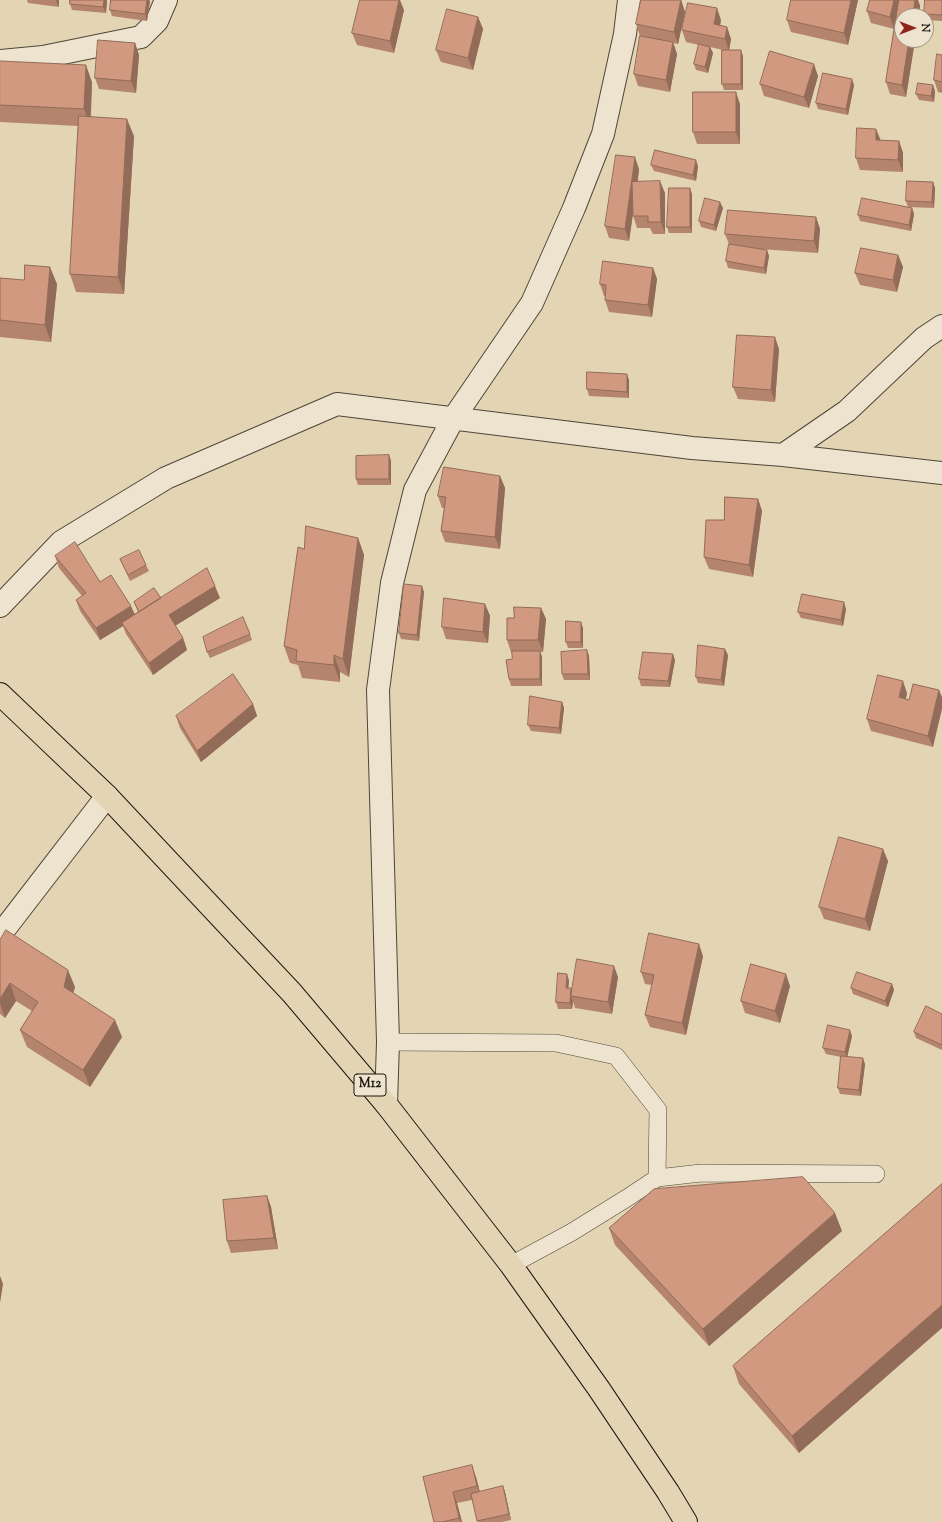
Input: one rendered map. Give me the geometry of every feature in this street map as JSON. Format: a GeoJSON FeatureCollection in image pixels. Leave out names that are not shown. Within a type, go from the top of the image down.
{"type":"FeatureCollection","features":[{"type":"Feature","properties":{"kind":"highway","name":"M12"},"geometry":{"type":"LineString","coordinates":[[0,694],[107,796],[292,993],[386,1104],[511,1265],[599,1389],[668,1492],[686,1522]]}},
{"type":"Feature","properties":{"kind":"street"},"geometry":{"type":"LineString","coordinates":[[0,62],[43,57],[141,37],[157,22],[166,0]]}},
{"type":"Feature","properties":{"kind":"street"},"geometry":{"type":"LineString","coordinates":[[386,1104],[388,1042],[378,690],[392,582],[415,490],[453,419],[532,303],[574,208],[603,134],[625,34],[629,0]]}},
{"type":"Feature","properties":{"kind":"street"},"geometry":{"type":"LineString","coordinates":[[783,455],[847,411],[924,338],[942,326]]}},
{"type":"Feature","properties":{"kind":"street"},"geometry":{"type":"LineString","coordinates":[[0,606],[61,542],[166,478],[337,404],[692,448],[783,455],[942,473]]}},
{"type":"Feature","properties":{"kind":"street"},"geometry":{"type":"LineString","coordinates":[[0,935],[107,796]]}},
{"type":"Feature","properties":{"kind":"lane"},"geometry":{"type":"LineString","coordinates":[[388,1042],[556,1044],[616,1056],[658,1110],[657,1178]]}},
{"type":"Feature","properties":{"kind":"lane"},"geometry":{"type":"LineString","coordinates":[[511,1265],[572,1232],[657,1178],[701,1173],[876,1174]]}},
{"type":"Feature","properties":{"kind":"building"},"geometry":{"type":"Polygon","coordinates":[[[70,0],[104,0],[103,7],[70,4],[70,0]]]}},
{"type":"Feature","properties":{"kind":"building"},"geometry":{"type":"Polygon","coordinates":[[[111,0],[147,0],[145,14],[110,10],[111,0]]]}},
{"type":"Feature","properties":{"kind":"building"},"geometry":{"type":"Polygon","coordinates":[[[360,0],[399,0],[390,41],[352,33],[360,0]]]}},
{"type":"Feature","properties":{"kind":"building"},"geometry":{"type":"Polygon","coordinates":[[[641,0],[681,0],[674,32],[636,24],[641,0]]]}},
{"type":"Feature","properties":{"kind":"building"},"geometry":{"type":"Polygon","coordinates":[[[791,0],[851,0],[844,33],[787,20],[791,0]]]}},
{"type":"Feature","properties":{"kind":"building"},"geometry":{"type":"Polygon","coordinates":[[[870,0],[894,0],[890,17],[867,11],[870,0]]]}},
{"type":"Feature","properties":{"kind":"building"},"geometry":{"type":"Polygon","coordinates":[[[899,0],[915,0],[914,8],[898,8],[899,0]]]}},
{"type":"Feature","properties":{"kind":"building"},"geometry":{"type":"Polygon","coordinates":[[[925,0],[942,0],[942,15],[934,15],[934,8],[924,8],[925,0]]]}},
{"type":"Feature","properties":{"kind":"building"},"geometry":{"type":"Polygon","coordinates":[[[688,3],[717,8],[714,24],[727,27],[725,39],[682,30],[688,3]]]}},
{"type":"Feature","properties":{"kind":"building"},"geometry":{"type":"Polygon","coordinates":[[[447,9],[478,17],[468,58],[436,50],[447,9]]]}},
{"type":"Feature","properties":{"kind":"building"},"geometry":{"type":"Polygon","coordinates":[[[894,32],[894,48],[908,48],[902,85],[886,82],[894,32]]]}},
{"type":"Feature","properties":{"kind":"building"},"geometry":{"type":"Polygon","coordinates":[[[640,36],[673,42],[666,80],[634,74],[640,36]]]}},
{"type":"Feature","properties":{"kind":"building"},"geometry":{"type":"Polygon","coordinates":[[[98,40],[135,43],[131,81],[95,78],[98,40]]]}},
{"type":"Feature","properties":{"kind":"building"},"geometry":{"type":"Polygon","coordinates":[[[699,44],[710,47],[705,67],[694,64],[699,44]]]}},
{"type":"Feature","properties":{"kind":"building"},"geometry":{"type":"Polygon","coordinates":[[[722,50],[741,50],[741,84],[722,84],[722,50]]]}},
{"type":"Feature","properties":{"kind":"building"},"geometry":{"type":"Polygon","coordinates":[[[770,51],[814,64],[804,97],[760,84],[770,51]]]}},
{"type":"Feature","properties":{"kind":"building"},"geometry":{"type":"Polygon","coordinates":[[[937,54],[942,55],[942,82],[934,80],[937,54]]]}},
{"type":"Feature","properties":{"kind":"building"},"geometry":{"type":"Polygon","coordinates":[[[0,61],[86,65],[84,109],[0,105],[0,61]]]}},
{"type":"Feature","properties":{"kind":"building"},"geometry":{"type":"Polygon","coordinates":[[[823,73],[852,79],[846,109],[816,103],[823,73]]]}},
{"type":"Feature","properties":{"kind":"building"},"geometry":{"type":"Polygon","coordinates":[[[918,83],[933,85],[931,96],[916,94],[918,83]]]}},
{"type":"Feature","properties":{"kind":"building"},"geometry":{"type":"Polygon","coordinates":[[[693,92],[736,92],[736,132],[693,132],[693,92]]]}},
{"type":"Feature","properties":{"kind":"building"},"geometry":{"type":"Polygon","coordinates":[[[79,116],[127,119],[118,277],[70,274],[79,116]]]}},
{"type":"Feature","properties":{"kind":"building"},"geometry":{"type":"Polygon","coordinates":[[[857,128],[876,129],[876,140],[899,141],[898,160],[856,158],[857,128]]]}},
{"type":"Feature","properties":{"kind":"building"},"geometry":{"type":"Polygon","coordinates":[[[655,150],[696,160],[693,175],[651,165],[655,150]]]}},
{"type":"Feature","properties":{"kind":"building"},"geometry":{"type":"Polygon","coordinates":[[[616,155],[635,157],[625,229],[605,226],[616,155]]]}},
{"type":"Feature","properties":{"kind":"building"},"geometry":{"type":"Polygon","coordinates":[[[660,181],[661,222],[648,222],[648,216],[633,216],[632,182],[660,181]]]}},
{"type":"Feature","properties":{"kind":"building"},"geometry":{"type":"Polygon","coordinates":[[[907,181],[933,182],[932,202],[906,201],[907,181]]]}},
{"type":"Feature","properties":{"kind":"building"},"geometry":{"type":"Polygon","coordinates":[[[669,188],[690,188],[690,227],[667,227],[669,188]]]}},
{"type":"Feature","properties":{"kind":"building"},"geometry":{"type":"Polygon","coordinates":[[[705,198],[720,202],[714,225],[699,221],[705,198]]]}},
{"type":"Feature","properties":{"kind":"building"},"geometry":{"type":"Polygon","coordinates":[[[862,198],[912,208],[909,225],[858,215],[862,198]]]}},
{"type":"Feature","properties":{"kind":"building"},"geometry":{"type":"Polygon","coordinates":[[[728,210],[816,217],[814,241],[725,234],[728,210]]]}},
{"type":"Feature","properties":{"kind":"building"},"geometry":{"type":"Polygon","coordinates":[[[729,244],[767,250],[764,268],[726,261],[729,244]]]}},
{"type":"Feature","properties":{"kind":"building"},"geometry":{"type":"Polygon","coordinates":[[[861,248],[898,255],[893,280],[855,273],[861,248]]]}},
{"type":"Feature","properties":{"kind":"building"},"geometry":{"type":"Polygon","coordinates":[[[603,261],[653,268],[648,305],[605,300],[606,285],[600,284],[603,261]]]}},
{"type":"Feature","properties":{"kind":"building"},"geometry":{"type":"Polygon","coordinates":[[[25,265],[50,267],[45,325],[0,320],[0,278],[24,280],[25,265]]]}},
{"type":"Feature","properties":{"kind":"building"},"geometry":{"type":"Polygon","coordinates":[[[737,335],[775,337],[771,390],[733,387],[737,335]]]}},
{"type":"Feature","properties":{"kind":"building"},"geometry":{"type":"Polygon","coordinates":[[[587,372],[627,374],[627,392],[587,389],[587,372]]]}},
{"type":"Feature","properties":{"kind":"building"},"geometry":{"type":"Polygon","coordinates":[[[389,455],[389,479],[356,479],[356,456],[389,455]]]}},
{"type":"Feature","properties":{"kind":"building"},"geometry":{"type":"Polygon","coordinates":[[[444,467],[500,476],[495,537],[441,531],[446,497],[438,496],[444,467]]]}},
{"type":"Feature","properties":{"kind":"building"},"geometry":{"type":"Polygon","coordinates":[[[725,497],[758,499],[749,565],[704,557],[706,520],[724,520],[725,497]]]}},
{"type":"Feature","properties":{"kind":"building"},"geometry":{"type":"Polygon","coordinates":[[[306,526],[358,538],[343,659],[334,655],[334,665],[296,661],[297,650],[284,646],[298,547],[304,549],[306,526]]]}},
{"type":"Feature","properties":{"kind":"building"},"geometry":{"type":"Polygon","coordinates":[[[75,542],[100,582],[111,575],[131,606],[96,628],[76,600],[86,593],[55,556],[75,542]]]}},
{"type":"Feature","properties":{"kind":"building"},"geometry":{"type":"Polygon","coordinates":[[[139,550],[146,565],[128,575],[120,559],[139,550]]]}},
{"type":"Feature","properties":{"kind":"building"},"geometry":{"type":"Polygon","coordinates":[[[207,568],[215,586],[169,615],[183,638],[149,663],[122,623],[207,568]]]}},
{"type":"Feature","properties":{"kind":"building"},"geometry":{"type":"Polygon","coordinates":[[[404,584],[422,586],[417,635],[399,633],[404,584]]]}},
{"type":"Feature","properties":{"kind":"building"},"geometry":{"type":"Polygon","coordinates":[[[154,588],[161,598],[139,612],[134,602],[154,588]]]}},
{"type":"Feature","properties":{"kind":"building"},"geometry":{"type":"Polygon","coordinates":[[[802,594],[844,602],[841,620],[798,612],[802,594]]]}},
{"type":"Feature","properties":{"kind":"building"},"geometry":{"type":"Polygon","coordinates":[[[444,598],[485,604],[483,632],[442,627],[444,598]]]}},
{"type":"Feature","properties":{"kind":"building"},"geometry":{"type":"Polygon","coordinates":[[[514,607],[541,608],[538,640],[507,640],[507,618],[514,618],[514,607]]]}},
{"type":"Feature","properties":{"kind":"building"},"geometry":{"type":"Polygon","coordinates":[[[243,617],[250,634],[207,652],[203,637],[243,617]]]}},
{"type":"Feature","properties":{"kind":"building"},"geometry":{"type":"Polygon","coordinates":[[[566,621],[581,622],[581,642],[566,642],[566,621]]]}},
{"type":"Feature","properties":{"kind":"building"},"geometry":{"type":"Polygon","coordinates":[[[698,645],[725,649],[721,680],[696,677],[698,645]]]}},
{"type":"Feature","properties":{"kind":"building"},"geometry":{"type":"Polygon","coordinates":[[[587,650],[588,674],[562,674],[561,652],[587,650]]]}},
{"type":"Feature","properties":{"kind":"building"},"geometry":{"type":"Polygon","coordinates":[[[512,651],[540,651],[540,679],[509,679],[506,660],[512,659],[512,651]]]}},
{"type":"Feature","properties":{"kind":"building"},"geometry":{"type":"Polygon","coordinates":[[[643,652],[673,654],[668,681],[639,679],[643,652]]]}},
{"type":"Feature","properties":{"kind":"building"},"geometry":{"type":"Polygon","coordinates":[[[233,674],[253,704],[197,751],[176,716],[233,674]]]}},
{"type":"Feature","properties":{"kind":"building"},"geometry":{"type":"Polygon","coordinates":[[[878,675],[903,681],[899,697],[909,700],[913,684],[939,690],[928,736],[867,719],[878,675]]]}},
{"type":"Feature","properties":{"kind":"building"},"geometry":{"type":"Polygon","coordinates":[[[530,696],[562,702],[559,728],[528,725],[530,696]]]}},
{"type":"Feature","properties":{"kind":"building"},"geometry":{"type":"Polygon","coordinates":[[[839,837],[883,849],[865,919],[819,907],[839,837]]]}},
{"type":"Feature","properties":{"kind":"building"},"geometry":{"type":"Polygon","coordinates":[[[6,930],[68,970],[64,987],[115,1020],[83,1070],[20,1030],[38,1002],[10,983],[0,999],[0,940],[6,930]]]}},
{"type":"Feature","properties":{"kind":"building"},"geometry":{"type":"Polygon","coordinates":[[[649,933],[699,944],[682,1023],[645,1015],[654,975],[641,972],[649,933]]]}},
{"type":"Feature","properties":{"kind":"building"},"geometry":{"type":"Polygon","coordinates":[[[577,959],[614,966],[608,1002],[571,996],[577,959]]]}},
{"type":"Feature","properties":{"kind":"building"},"geometry":{"type":"Polygon","coordinates":[[[751,964],[786,974],[775,1011],[741,1001],[751,964]]]}},
{"type":"Feature","properties":{"kind":"building"},"geometry":{"type":"Polygon","coordinates":[[[857,972],[892,984],[885,1001],[851,988],[857,972]]]}},
{"type":"Feature","properties":{"kind":"building"},"geometry":{"type":"Polygon","coordinates":[[[558,973],[567,974],[566,988],[571,988],[570,1003],[556,1002],[558,973]]]}},
{"type":"Feature","properties":{"kind":"building"},"geometry":{"type":"Polygon","coordinates":[[[926,1006],[942,1014],[942,1045],[914,1032],[926,1006]]]}},
{"type":"Feature","properties":{"kind":"building"},"geometry":{"type":"Polygon","coordinates":[[[828,1025],[850,1030],[845,1052],[823,1048],[828,1025]]]}},
{"type":"Feature","properties":{"kind":"building"},"geometry":{"type":"Polygon","coordinates":[[[841,1056],[863,1058],[859,1090],[838,1088],[841,1056]]]}},
{"type":"Feature","properties":{"kind":"building"},"geometry":{"type":"Polygon","coordinates":[[[803,1177],[835,1213],[703,1329],[609,1228],[654,1189],[803,1177]]]}},
{"type":"Feature","properties":{"kind":"building"},"geometry":{"type":"Polygon","coordinates":[[[942,1184],[942,1305],[792,1436],[733,1366],[942,1184]]]}},
{"type":"Feature","properties":{"kind":"building"},"geometry":{"type":"Polygon","coordinates":[[[267,1196],[274,1238],[227,1241],[223,1200],[267,1196]]]}},
{"type":"Feature","properties":{"kind":"building"},"geometry":{"type":"Polygon","coordinates":[[[472,1465],[477,1486],[453,1492],[459,1518],[442,1522],[434,1522],[423,1477],[472,1465]]]}},
{"type":"Feature","properties":{"kind":"building"},"geometry":{"type":"Polygon","coordinates":[[[503,1486],[509,1514],[477,1521],[471,1494],[503,1486]]]}}]}
